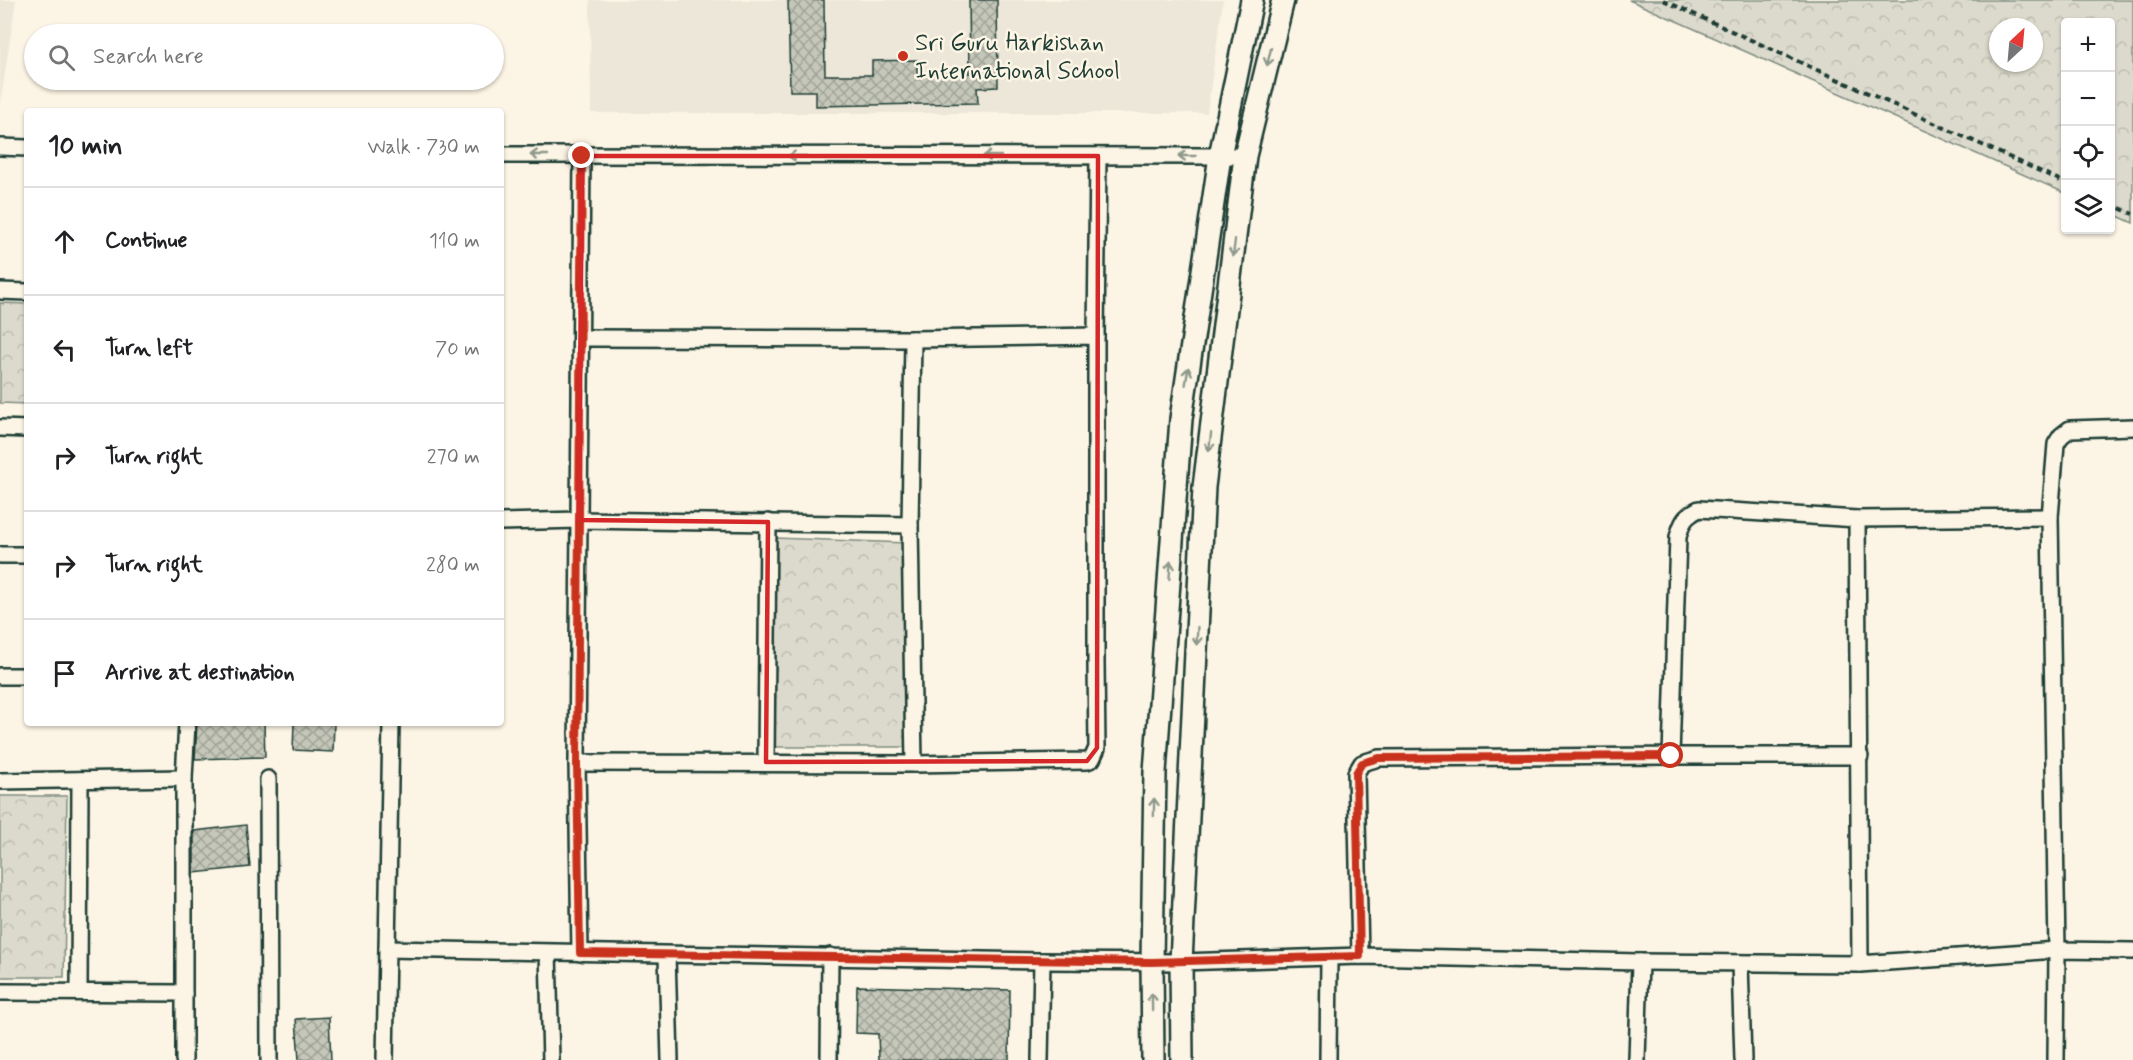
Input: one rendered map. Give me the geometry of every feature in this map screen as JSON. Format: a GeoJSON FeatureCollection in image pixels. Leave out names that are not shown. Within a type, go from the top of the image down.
{"type":"FeatureCollection","features":[{"type":"Feature","properties":{"kind":"street"},"geometry":{"type":"LineString","coordinates":[[1153,1060],[1155,772],[1181,419],[1220,156],[1252,0]]}},
{"type":"Feature","properties":{"kind":"street"},"geometry":{"type":"LineString","coordinates":[[1182,1060],[1181,962],[1204,487],[1245,156],[1283,0]]}},
{"type":"Feature","properties":{"kind":"street"},"geometry":{"type":"LineString","coordinates":[[0,147],[24,148]]}},
{"type":"Feature","properties":{"kind":"street"},"geometry":{"type":"LineString","coordinates":[[504,155],[1245,156]]}},
{"type":"Feature","properties":{"kind":"street"},"geometry":{"type":"LineString","coordinates":[[580,953],[577,763],[582,156]]}},
{"type":"Feature","properties":{"kind":"street"},"geometry":{"type":"LineString","coordinates":[[577,763],[914,764],[1087,761],[1095,755],[1097,748],[1095,663],[1098,156]]}},
{"type":"Feature","properties":{"kind":"street"},"geometry":{"type":"LineString","coordinates":[[0,291],[24,292]]}},
{"type":"Feature","properties":{"kind":"street"},"geometry":{"type":"LineString","coordinates":[[581,339],[913,339],[1096,336]]}},
{"type":"Feature","properties":{"kind":"street"},"geometry":{"type":"LineString","coordinates":[[913,339],[910,525],[914,764]]}},
{"type":"Feature","properties":{"kind":"street"},"geometry":{"type":"LineString","coordinates":[[2056,1060],[2057,950],[2050,517],[2056,444],[2061,436],[2070,429],[2133,427]]}},
{"type":"Feature","properties":{"kind":"street"},"geometry":{"type":"LineString","coordinates":[[0,428],[24,429]]}},
{"type":"Feature","properties":{"kind":"street"},"geometry":{"type":"LineString","coordinates":[[1671,756],[1678,537],[1687,515],[1699,509],[1708,509],[1857,519],[2050,517]]}},
{"type":"Feature","properties":{"kind":"street"},"geometry":{"type":"LineString","coordinates":[[1857,519],[1860,964]]}},
{"type":"Feature","properties":{"kind":"street"},"geometry":{"type":"LineString","coordinates":[[504,522],[579,520],[910,525]]}},
{"type":"Feature","properties":{"kind":"street"},"geometry":{"type":"LineString","coordinates":[[766,762],[768,522]]}},
{"type":"Feature","properties":{"kind":"street"},"geometry":{"type":"LineString","coordinates":[[0,555],[24,555]]}},
{"type":"Feature","properties":{"kind":"street"},"geometry":{"type":"LineString","coordinates":[[0,676],[24,676]]}},
{"type":"Feature","properties":{"kind":"street"},"geometry":{"type":"LineString","coordinates":[[184,1060],[184,778],[187,726]]}},
{"type":"Feature","properties":{"kind":"street"},"geometry":{"type":"LineString","coordinates":[[385,1060],[391,726]]}},
{"type":"Feature","properties":{"kind":"street"},"geometry":{"type":"LineString","coordinates":[[1360,956],[1356,773],[1362,763],[1379,758],[1860,756]]}},
{"type":"Feature","properties":{"kind":"street"},"geometry":{"type":"LineString","coordinates":[[0,781],[184,778]]}},
{"type":"Feature","properties":{"kind":"street"},"geometry":{"type":"LineString","coordinates":[[268,779],[269,1060]]}},
{"type":"Feature","properties":{"kind":"street"},"geometry":{"type":"LineString","coordinates":[[79,991],[80,780]]}},
{"type":"Feature","properties":{"kind":"street"},"geometry":{"type":"LineString","coordinates":[[387,950],[1042,962],[1181,962],[1360,956],[1860,964],[2057,950],[2133,951]]}},
{"type":"Feature","properties":{"kind":"street"},"geometry":{"type":"LineString","coordinates":[[548,953],[551,1060]]}},
{"type":"Feature","properties":{"kind":"street"},"geometry":{"type":"LineString","coordinates":[[667,955],[670,1060]]}},
{"type":"Feature","properties":{"kind":"street"},"geometry":{"type":"LineString","coordinates":[[829,1060],[830,957]]}},
{"type":"Feature","properties":{"kind":"street"},"geometry":{"type":"LineString","coordinates":[[1328,1060],[1329,958]]}},
{"type":"Feature","properties":{"kind":"street"},"geometry":{"type":"LineString","coordinates":[[1040,1060],[1042,962]]}},
{"type":"Feature","properties":{"kind":"street"},"geometry":{"type":"LineString","coordinates":[[1637,1060],[1640,962]]}},
{"type":"Feature","properties":{"kind":"street"},"geometry":{"type":"LineString","coordinates":[[1740,963],[1743,1060]]}},
{"type":"Feature","properties":{"kind":"street"},"geometry":{"type":"LineString","coordinates":[[0,992],[184,993]]}},
{"type":"Feature","properties":{"kind":"path"},"geometry":{"type":"LineString","coordinates":[[1662,0],[2061,181]]}},
{"type":"Feature","properties":{"kind":"path"},"geometry":{"type":"LineString","coordinates":[[2115,206],[2133,214]]}},
{"type":"Feature","properties":{"kind":"highlighted area"},"geometry":{"type":"Polygon","coordinates":[[[582,156],[1098,156],[1097,748],[1087,761],[766,762],[768,522],[579,520],[582,156]]]}},
{"type":"Feature","properties":{"kind":"shaded area"},"geometry":{"type":"Polygon","coordinates":[[[0,0],[16,0],[0,106],[0,0]]]}},
{"type":"Feature","properties":{"kind":"shaded area","name":"Sri Guru Harkishan International School"},"geometry":{"type":"Polygon","coordinates":[[[590,0],[1223,0],[1207,113],[591,113],[590,0]]]}},
{"type":"Feature","properties":{"kind":"green space"},"geometry":{"type":"Polygon","coordinates":[[[1629,0],[2133,0],[2133,223],[2115,215],[2115,18],[2061,18],[2061,191],[1629,0]]]}},
{"type":"Feature","properties":{"kind":"green space"},"geometry":{"type":"Polygon","coordinates":[[[0,303],[24,304],[24,404],[0,403],[0,303]]]}},
{"type":"Feature","properties":{"kind":"green space"},"geometry":{"type":"Polygon","coordinates":[[[775,538],[906,543],[905,747],[772,747],[775,538]]]}},
{"type":"Feature","properties":{"kind":"green space"},"geometry":{"type":"Polygon","coordinates":[[[0,796],[67,796],[64,977],[0,977],[0,796]]]}},
{"type":"Feature","properties":{"kind":"building"},"geometry":{"type":"Polygon","coordinates":[[[788,0],[824,0],[825,75],[872,75],[872,61],[917,60],[917,74],[970,73],[969,0],[997,0],[998,87],[977,88],[978,103],[816,106],[816,91],[790,91],[788,0]]]}},
{"type":"Feature","properties":{"kind":"building"},"geometry":{"type":"Polygon","coordinates":[[[197,726],[264,726],[265,757],[195,759],[197,726]]]}},
{"type":"Feature","properties":{"kind":"building"},"geometry":{"type":"Polygon","coordinates":[[[294,726],[334,726],[333,752],[293,750],[294,726]]]}},
{"type":"Feature","properties":{"kind":"building"},"geometry":{"type":"Polygon","coordinates":[[[246,825],[250,867],[194,873],[194,831],[246,825]]]}},
{"type":"Feature","properties":{"kind":"building"},"geometry":{"type":"Polygon","coordinates":[[[857,986],[1010,990],[1009,1060],[879,1060],[878,1034],[856,1033],[857,986]]]}},
{"type":"Feature","properties":{"kind":"building"},"geometry":{"type":"Polygon","coordinates":[[[329,1017],[331,1060],[299,1060],[296,1019],[329,1017]]]}},
{"type":"Feature","properties":{"kind":"place","name":"Sri Guru Harkishan International School"},"geometry":{"type":"Point","coordinates":[903,56]}},
{"type":"Feature","properties":{"kind":"route"},"geometry":{"type":"LineString","coordinates":[[582,156],[577,763],[580,953],[1042,962],[1152,962],[1360,956],[1356,773],[1362,763],[1379,758],[1671,756]]}}]}
